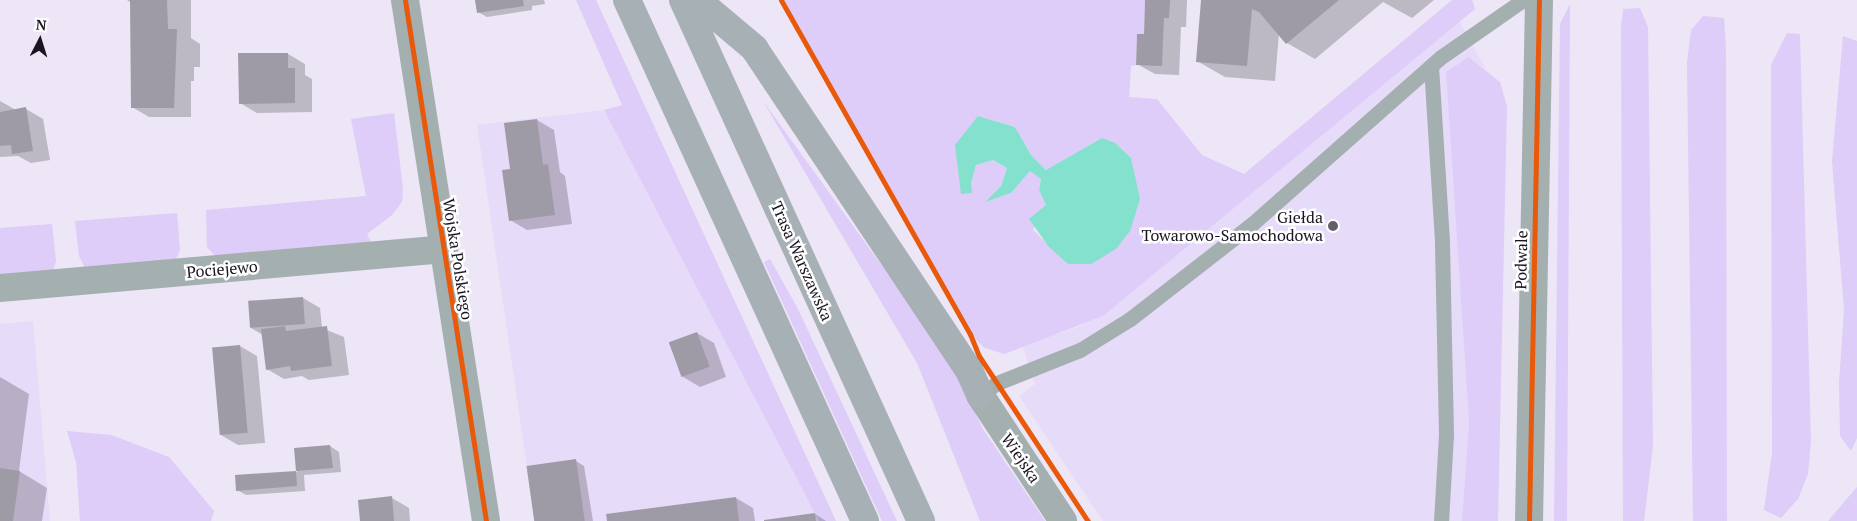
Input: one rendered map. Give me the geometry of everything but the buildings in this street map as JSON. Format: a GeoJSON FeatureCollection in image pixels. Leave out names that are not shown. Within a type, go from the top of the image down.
{"type":"FeatureCollection","features":[{"type":"Feature","properties":{"kind":"main road"},"geometry":{"type":"LineString","coordinates":[[627,0],[865,521]]}},
{"type":"Feature","properties":{"kind":"main road","name":"Trasa Warszawska"},"geometry":{"type":"LineString","coordinates":[[683,0],[921,521]]}},
{"type":"Feature","properties":{"kind":"main road"},"geometry":{"type":"LineString","coordinates":[[697,0],[754,48],[969,370],[980,395]]}},
{"type":"Feature","properties":{"kind":"street","name":"Wojska Polskiego"},"geometry":{"type":"LineString","coordinates":[[405,0],[486,521]]}},
{"type":"Feature","properties":{"kind":"street","name":"Podwale"},"geometry":{"type":"LineString","coordinates":[[1527,5],[1529,521]]}},
{"type":"Feature","properties":{"kind":"street","name":"Pociejewo"},"geometry":{"type":"LineString","coordinates":[[0,288],[444,249]]}},
{"type":"Feature","properties":{"kind":"street","name":"Wiejska"},"geometry":{"type":"LineString","coordinates":[[980,395],[1063,521]]}},
{"type":"Feature","properties":{"kind":"lane"},"geometry":{"type":"LineString","coordinates":[[980,395],[997,383],[1080,350],[1130,319],[1252,224],[1431,66],[1527,5]]}},
{"type":"Feature","properties":{"kind":"lane"},"geometry":{"type":"LineString","coordinates":[[1431,66],[1443,262],[1446,435],[1442,521]]}},
{"type":"Feature","properties":{"kind":"shaded area"},"geometry":{"type":"Polygon","coordinates":[[[576,0],[596,0],[836,521],[819,521],[604,110],[622,105],[576,0]]]}},
{"type":"Feature","properties":{"kind":"shaded area"},"geometry":{"type":"Polygon","coordinates":[[[784,0],[1145,0],[1144,34],[1137,34],[1136,65],[1131,66],[1129,97],[1157,99],[1202,155],[1244,174],[1452,0],[1472,0],[1475,9],[1103,316],[1004,354],[985,348],[977,341],[784,0]],[[978,116],[971,183],[976,165],[993,160],[1007,168],[1001,186],[986,201],[1011,193],[1030,171],[1041,179],[1039,190],[1046,205],[1033,230],[1068,264],[1102,138],[1046,170],[1031,155],[1015,127],[978,116]]]}},
{"type":"Feature","properties":{"kind":"shaded area"},"geometry":{"type":"Polygon","coordinates":[[[1570,4],[1567,521],[1554,521],[1560,24],[1570,4]]]}},
{"type":"Feature","properties":{"kind":"shaded area"},"geometry":{"type":"Polygon","coordinates":[[[1640,8],[1648,27],[1653,446],[1644,521],[1623,521],[1621,28],[1623,9],[1640,8]]]}},
{"type":"Feature","properties":{"kind":"shaded area"},"geometry":{"type":"Polygon","coordinates":[[[1703,16],[1724,18],[1726,49],[1727,521],[1693,521],[1687,63],[1691,30],[1703,16]]]}},
{"type":"Feature","properties":{"kind":"shaded area","name":"Giełda Towarowo-Samochodowa"},"geometry":{"type":"Polygon","coordinates":[[[1459,21],[1486,69],[1469,57],[1446,72],[1469,422],[1462,521],[1103,521],[1019,396],[1035,384],[1022,345],[1073,329],[1103,316],[1459,21]]]}},
{"type":"Feature","properties":{"kind":"shaded area"},"geometry":{"type":"Polygon","coordinates":[[[1787,33],[1800,34],[1811,441],[1808,474],[1798,499],[1781,518],[1764,510],[1772,453],[1771,65],[1787,33]]]}},
{"type":"Feature","properties":{"kind":"shaded area"},"geometry":{"type":"Polygon","coordinates":[[[1843,36],[1857,41],[1857,438],[1851,451],[1840,436],[1839,383],[1844,310],[1832,161],[1843,36]]]}},
{"type":"Feature","properties":{"kind":"shaded area"},"geometry":{"type":"Polygon","coordinates":[[[1469,57],[1500,82],[1507,106],[1498,521],[1462,521],[1469,422],[1446,72],[1469,57]]]}},
{"type":"Feature","properties":{"kind":"shaded area"},"geometry":{"type":"Polygon","coordinates":[[[763,101],[947,356],[983,429],[1045,521],[980,521],[917,363],[763,101]]]}},
{"type":"Feature","properties":{"kind":"shaded area"},"geometry":{"type":"Polygon","coordinates":[[[604,110],[815,513],[756,521],[535,521],[477,125],[604,110]]]}},
{"type":"Feature","properties":{"kind":"shaded area"},"geometry":{"type":"Polygon","coordinates":[[[394,113],[403,189],[402,202],[392,215],[367,234],[371,242],[217,258],[207,247],[206,210],[366,196],[351,119],[394,113]]]}},
{"type":"Feature","properties":{"kind":"shaded area"},"geometry":{"type":"Polygon","coordinates":[[[978,116],[1015,127],[1031,155],[1046,170],[1102,138],[1115,143],[1131,158],[1140,199],[1130,231],[1116,249],[1091,264],[1068,264],[1049,247],[1029,219],[1046,205],[1039,190],[1041,179],[1030,171],[1011,193],[985,202],[1001,186],[1007,168],[993,160],[976,165],[971,183],[972,193],[961,194],[955,145],[978,116]]]}},
{"type":"Feature","properties":{"kind":"shaded area"},"geometry":{"type":"Polygon","coordinates":[[[177,213],[180,250],[176,259],[85,268],[79,256],[75,221],[177,213]]]}},
{"type":"Feature","properties":{"kind":"shaded area"},"geometry":{"type":"Polygon","coordinates":[[[52,224],[56,261],[52,274],[0,278],[0,228],[52,224]]]}},
{"type":"Feature","properties":{"kind":"shaded area"},"geometry":{"type":"Polygon","coordinates":[[[770,259],[798,309],[897,521],[882,521],[764,262],[770,259]]]}},
{"type":"Feature","properties":{"kind":"shaded area"},"geometry":{"type":"Polygon","coordinates":[[[33,321],[50,521],[0,521],[0,324],[33,321]]]}},
{"type":"Feature","properties":{"kind":"shaded area"},"geometry":{"type":"Polygon","coordinates":[[[67,431],[111,435],[169,457],[214,511],[211,521],[80,521],[76,462],[67,431]]]}},
{"type":"Feature","properties":{"kind":"shaded area"},"geometry":{"type":"Polygon","coordinates":[[[1857,487],[1857,521],[1828,521],[1857,487]]]}},
{"type":"Feature","properties":{"kind":"cycle path"},"geometry":{"type":"LineString","coordinates":[[405,0],[486,521]]}},
{"type":"Feature","properties":{"kind":"cycle path"},"geometry":{"type":"LineString","coordinates":[[781,0],[970,334],[979,356],[1088,521]]}},
{"type":"Feature","properties":{"kind":"cycle path"},"geometry":{"type":"LineString","coordinates":[[1529,521],[1539,0]]}},
{"type":"Feature","properties":{"kind":"place","name":"Giełda Towarowo-Samochodowa"},"geometry":{"type":"Point","coordinates":[1333,226]}}]}
